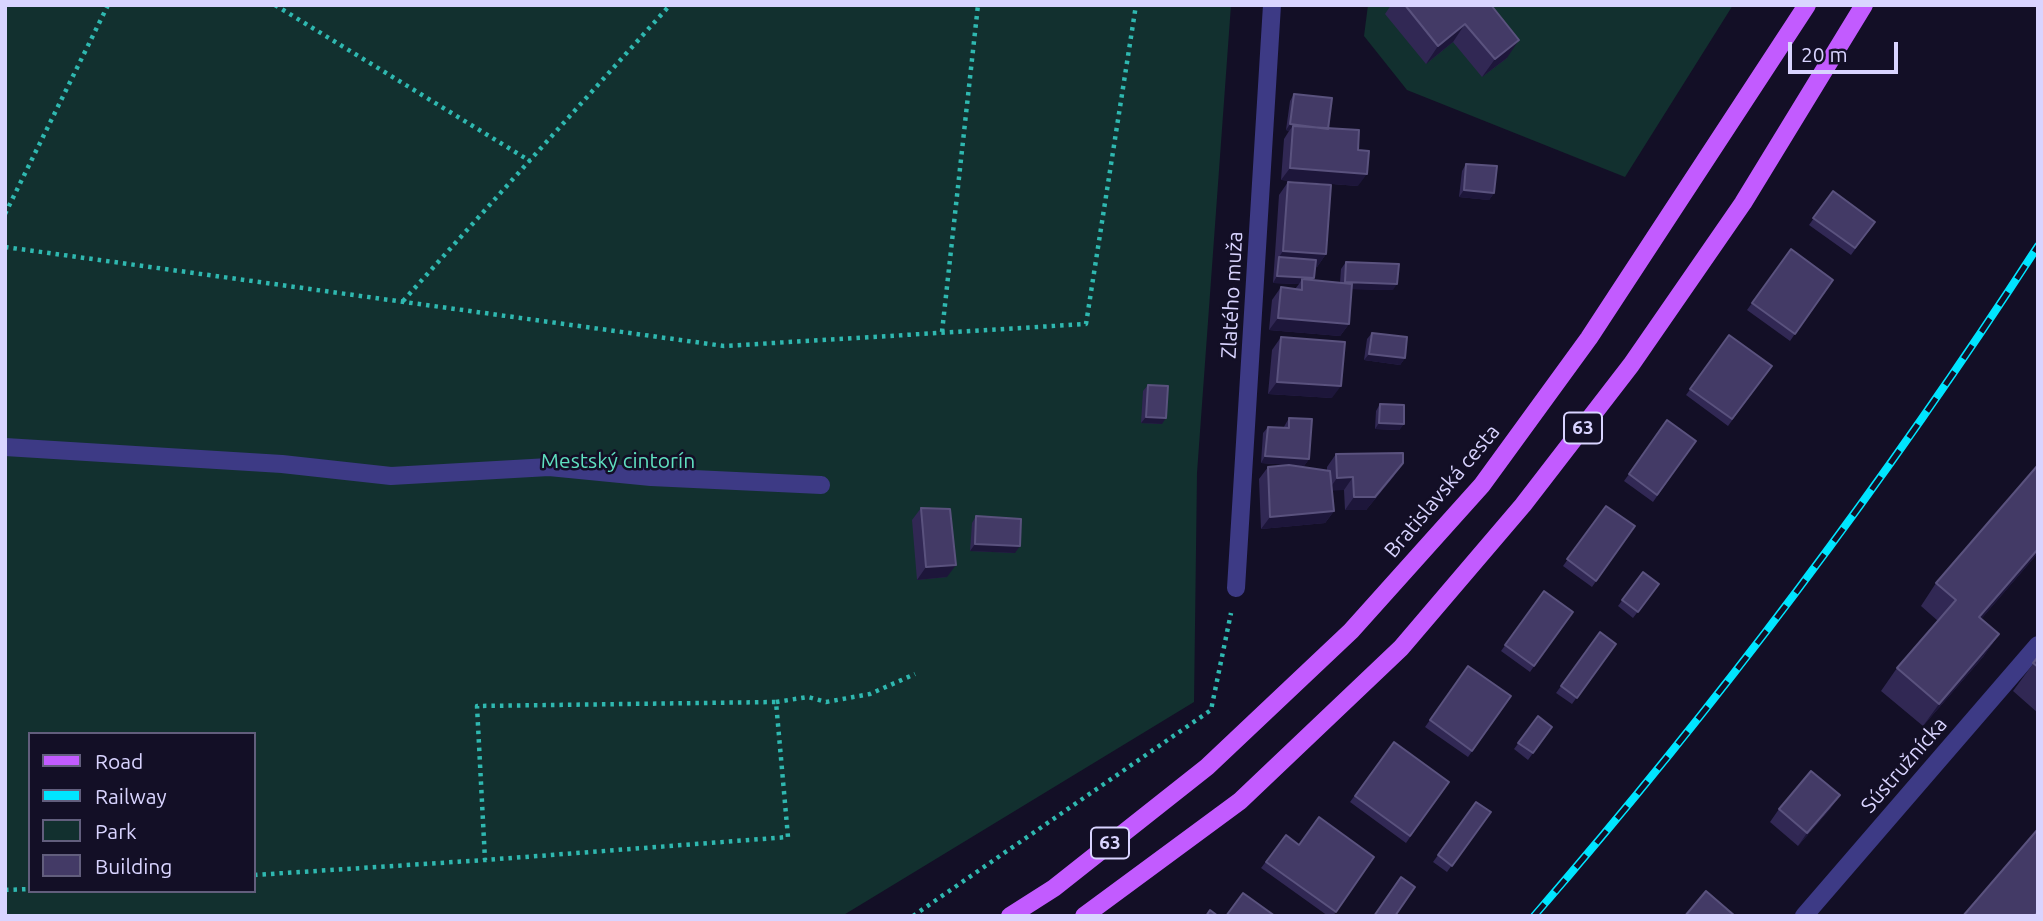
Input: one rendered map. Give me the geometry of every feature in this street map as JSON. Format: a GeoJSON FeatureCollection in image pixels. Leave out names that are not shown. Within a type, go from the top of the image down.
{"type":"FeatureCollection","features":[{"type":"Feature","properties":{"kind":"main road","name":"Bratislavská cesta"},"geometry":{"type":"LineString","coordinates":[[1010,916],[1054,888],[1207,767],[1351,631],[1482,485],[1589,338],[1807,5]]}},
{"type":"Feature","properties":{"kind":"main road","name":"63"},"geometry":{"type":"LineString","coordinates":[[1084,916],[1240,801],[1401,648],[1523,505],[1632,365],[1743,203],[1864,5]]}},
{"type":"Feature","properties":{"kind":"street","name":"Zlatého muža"},"geometry":{"type":"LineString","coordinates":[[1236,588],[1272,5]]}},
{"type":"Feature","properties":{"kind":"street"},"geometry":{"type":"LineString","coordinates":[[5,447],[282,464],[391,476],[549,467],[651,477],[821,485]]}},
{"type":"Feature","properties":{"kind":"street","name":"Sústružnícka"},"geometry":{"type":"LineString","coordinates":[[1804,916],[2038,645]]}},
{"type":"Feature","properties":{"kind":"path"},"geometry":{"type":"LineString","coordinates":[[5,214],[108,5]]}},
{"type":"Feature","properties":{"kind":"path"},"geometry":{"type":"LineString","coordinates":[[275,5],[530,161]]}},
{"type":"Feature","properties":{"kind":"path"},"geometry":{"type":"LineString","coordinates":[[403,302],[670,5]]}},
{"type":"Feature","properties":{"kind":"path"},"geometry":{"type":"LineString","coordinates":[[942,332],[978,5]]}},
{"type":"Feature","properties":{"kind":"path"},"geometry":{"type":"LineString","coordinates":[[5,247],[723,346],[1086,324],[1136,5]]}},
{"type":"Feature","properties":{"kind":"path"},"geometry":{"type":"LineString","coordinates":[[913,916],[1211,710],[1236,588]]}},
{"type":"Feature","properties":{"kind":"path"},"geometry":{"type":"LineString","coordinates":[[485,860],[477,706],[776,702],[808,697],[826,702],[870,694],[915,674]]}},
{"type":"Feature","properties":{"kind":"path"},"geometry":{"type":"LineString","coordinates":[[256,875],[788,837],[776,702]]}},
{"type":"Feature","properties":{"kind":"path"},"geometry":{"type":"LineString","coordinates":[[5,890],[28,889]]}},
{"type":"Feature","properties":{"kind":"green space","name":"Mestský cintorín"},"geometry":{"type":"Polygon","coordinates":[[[5,5],[1231,5],[1197,473],[1194,702],[842,916],[5,916],[5,5]]]}},
{"type":"Feature","properties":{"kind":"green space"},"geometry":{"type":"Polygon","coordinates":[[[1368,5],[1733,5],[1625,177],[1407,90],[1364,36],[1368,5]]]}},
{"type":"Feature","properties":{"kind":"building"},"geometry":{"type":"Polygon","coordinates":[[[1405,5],[1491,5],[1519,40],[1495,59],[1465,24],[1438,46],[1405,5]]]}},
{"type":"Feature","properties":{"kind":"building"},"geometry":{"type":"Polygon","coordinates":[[[1294,94],[1332,98],[1328,129],[1290,124],[1294,94]]]}},
{"type":"Feature","properties":{"kind":"building"},"geometry":{"type":"Polygon","coordinates":[[[1293,126],[1359,130],[1358,150],[1369,151],[1367,174],[1290,168],[1293,126]]]}},
{"type":"Feature","properties":{"kind":"building"},"geometry":{"type":"Polygon","coordinates":[[[1466,164],[1497,166],[1494,193],[1464,190],[1466,164]]]}},
{"type":"Feature","properties":{"kind":"building"},"geometry":{"type":"Polygon","coordinates":[[[1288,182],[1331,185],[1326,254],[1283,251],[1288,182]]]}},
{"type":"Feature","properties":{"kind":"building"},"geometry":{"type":"Polygon","coordinates":[[[1833,191],[1875,222],[1855,248],[1813,218],[1833,191]]]}},
{"type":"Feature","properties":{"kind":"building"},"geometry":{"type":"Polygon","coordinates":[[[1791,249],[1833,280],[1795,334],[1752,303],[1791,249]]]}},
{"type":"Feature","properties":{"kind":"building"},"geometry":{"type":"Polygon","coordinates":[[[1279,257],[1316,260],[1314,278],[1277,276],[1279,257]]]}},
{"type":"Feature","properties":{"kind":"building"},"geometry":{"type":"Polygon","coordinates":[[[1346,262],[1399,264],[1397,284],[1345,282],[1346,262]]]}},
{"type":"Feature","properties":{"kind":"building"},"geometry":{"type":"Polygon","coordinates":[[[1302,279],[1352,284],[1349,324],[1278,318],[1281,287],[1302,290],[1302,279]]]}},
{"type":"Feature","properties":{"kind":"building"},"geometry":{"type":"Polygon","coordinates":[[[1372,333],[1407,337],[1405,358],[1369,354],[1372,333]]]}},
{"type":"Feature","properties":{"kind":"building"},"geometry":{"type":"Polygon","coordinates":[[[1729,335],[1772,366],[1732,419],[1690,389],[1729,335]]]}},
{"type":"Feature","properties":{"kind":"building"},"geometry":{"type":"Polygon","coordinates":[[[1281,337],[1345,342],[1341,386],[1277,382],[1281,337]]]}},
{"type":"Feature","properties":{"kind":"building"},"geometry":{"type":"Polygon","coordinates":[[[1148,385],[1168,386],[1166,418],[1146,417],[1148,385]]]}},
{"type":"Feature","properties":{"kind":"building"},"geometry":{"type":"Polygon","coordinates":[[[1380,404],[1404,405],[1404,424],[1379,423],[1380,404]]]}},
{"type":"Feature","properties":{"kind":"building"},"geometry":{"type":"Polygon","coordinates":[[[1289,418],[1312,419],[1309,459],[1265,456],[1268,427],[1289,428],[1289,418]]]}},
{"type":"Feature","properties":{"kind":"building"},"geometry":{"type":"Polygon","coordinates":[[[1667,420],[1696,441],[1657,495],[1629,474],[1667,420]]]}},
{"type":"Feature","properties":{"kind":"building"},"geometry":{"type":"Polygon","coordinates":[[[1403,453],[1403,463],[1375,497],[1354,497],[1353,477],[1337,478],[1336,454],[1403,453]]]}},
{"type":"Feature","properties":{"kind":"building"},"geometry":{"type":"Polygon","coordinates":[[[1289,465],[1330,471],[1334,511],[1270,517],[1268,467],[1289,465]]]}},
{"type":"Feature","properties":{"kind":"building"},"geometry":{"type":"Polygon","coordinates":[[[2038,465],[2038,549],[1979,617],[1999,634],[1939,704],[1897,668],[1956,600],[1936,583],[2038,465]]]}},
{"type":"Feature","properties":{"kind":"building"},"geometry":{"type":"Polygon","coordinates":[[[1606,506],[1635,526],[1596,581],[1567,559],[1606,506]]]}},
{"type":"Feature","properties":{"kind":"building"},"geometry":{"type":"Polygon","coordinates":[[[921,508],[950,509],[956,565],[926,567],[921,508]]]}},
{"type":"Feature","properties":{"kind":"building"},"geometry":{"type":"Polygon","coordinates":[[[976,516],[1021,519],[1020,546],[975,544],[976,516]]]}},
{"type":"Feature","properties":{"kind":"building"},"geometry":{"type":"Polygon","coordinates":[[[1643,572],[1659,584],[1638,612],[1622,600],[1643,572]]]}},
{"type":"Feature","properties":{"kind":"building"},"geometry":{"type":"Polygon","coordinates":[[[1544,591],[1573,612],[1534,666],[1505,645],[1544,591]]]}},
{"type":"Feature","properties":{"kind":"building"},"geometry":{"type":"Polygon","coordinates":[[[1600,632],[1616,644],[1577,698],[1561,686],[1600,632]]]}},
{"type":"Feature","properties":{"kind":"building"},"geometry":{"type":"Polygon","coordinates":[[[1468,666],[1511,696],[1472,751],[1430,720],[1468,666]]]}},
{"type":"Feature","properties":{"kind":"building"},"geometry":{"type":"Polygon","coordinates":[[[1538,716],[1552,727],[1533,753],[1518,743],[1538,716]]]}},
{"type":"Feature","properties":{"kind":"building"},"geometry":{"type":"Polygon","coordinates":[[[1394,742],[1449,782],[1410,836],[1355,796],[1394,742]]]}},
{"type":"Feature","properties":{"kind":"building"},"geometry":{"type":"Polygon","coordinates":[[[1811,771],[1840,795],[1807,833],[1779,809],[1811,771]]]}},
{"type":"Feature","properties":{"kind":"building"},"geometry":{"type":"Polygon","coordinates":[[[1476,802],[1491,812],[1452,866],[1438,855],[1476,802]]]}},
{"type":"Feature","properties":{"kind":"building"},"geometry":{"type":"Polygon","coordinates":[[[1319,817],[1374,857],[1336,912],[1266,862],[1286,835],[1299,845],[1319,817]]]}},
{"type":"Feature","properties":{"kind":"building"},"geometry":{"type":"Polygon","coordinates":[[[2038,829],[2038,912],[2034,916],[1963,916],[2038,829]]]}},
{"type":"Feature","properties":{"kind":"building"},"geometry":{"type":"Polygon","coordinates":[[[1401,877],[1415,887],[1395,916],[1374,916],[1401,877]]]}},
{"type":"Feature","properties":{"kind":"building"},"geometry":{"type":"Polygon","coordinates":[[[1706,891],[1735,916],[1685,916],[1706,891]]]}},
{"type":"Feature","properties":{"kind":"building"},"geometry":{"type":"Polygon","coordinates":[[[1243,893],[1275,916],[1226,916],[1243,893]]]}},
{"type":"Feature","properties":{"kind":"building"},"geometry":{"type":"Polygon","coordinates":[[[1210,910],[1218,916],[1206,916],[1210,910]]]}},
{"type":"Feature","properties":{"kind":"railway"},"geometry":{"type":"LineString","coordinates":[[1534,916],[1669,755],[1798,590],[1921,420],[2038,246]]}}]}
